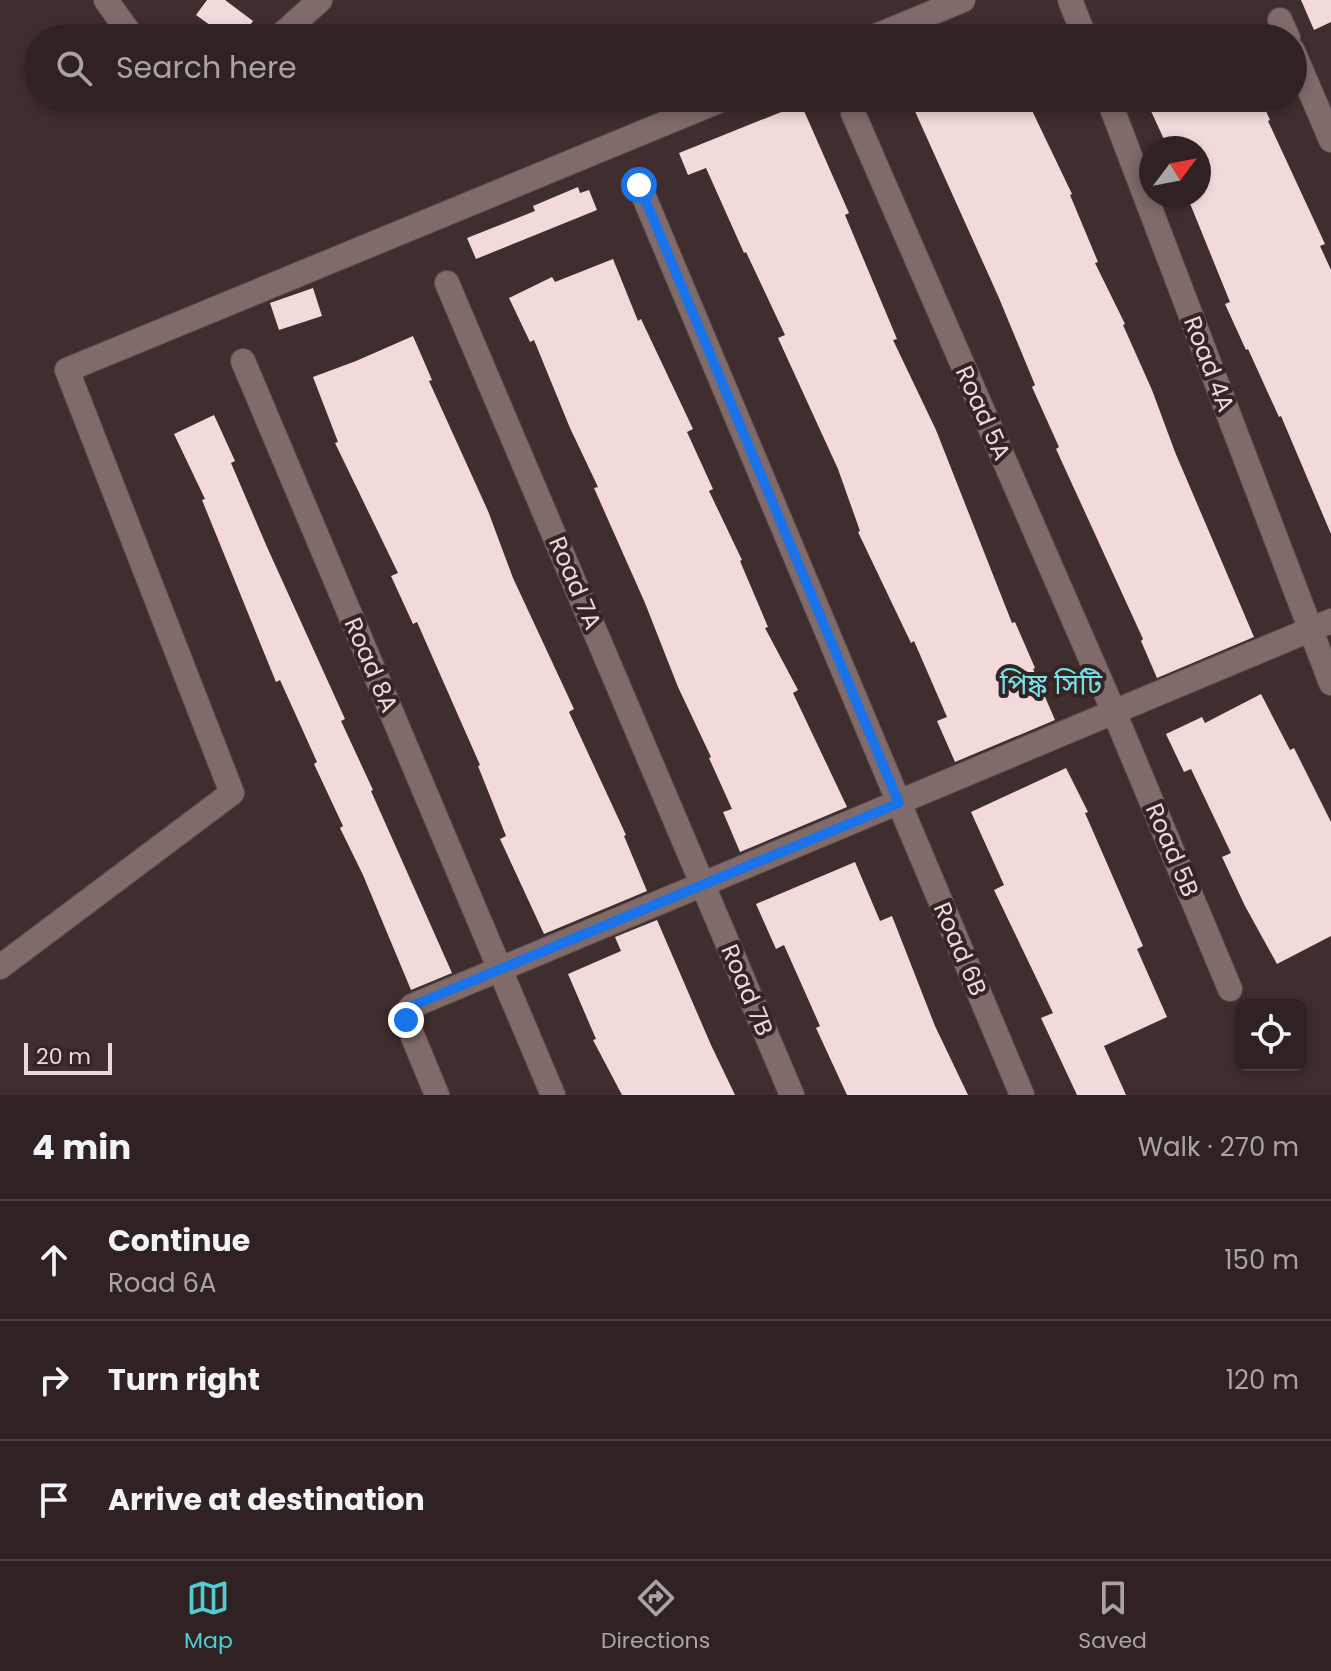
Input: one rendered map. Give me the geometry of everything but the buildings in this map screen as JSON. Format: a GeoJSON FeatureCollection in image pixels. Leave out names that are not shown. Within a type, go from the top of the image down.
{"type":"FeatureCollection","features":[{"type":"Feature","properties":{"kind":"street"},"geometry":{"type":"LineString","coordinates":[[106,0],[123,24]]}},
{"type":"Feature","properties":{"kind":"street"},"geometry":{"type":"LineString","coordinates":[[293,24],[320,0]]}},
{"type":"Feature","properties":{"kind":"street"},"geometry":{"type":"LineString","coordinates":[[905,24],[963,0]]}},
{"type":"Feature","properties":{"kind":"street"},"geometry":{"type":"LineString","coordinates":[[1070,0],[1079,24]]}},
{"type":"Feature","properties":{"kind":"street"},"geometry":{"type":"LineString","coordinates":[[1307,84],[1331,140]]}},
{"type":"Feature","properties":{"kind":"street"},"geometry":{"type":"LineString","coordinates":[[0,967],[232,793],[67,370],[692,112]]}},
{"type":"Feature","properties":{"kind":"street","name":"Road 4A"},"geometry":{"type":"LineString","coordinates":[[1114,112],[1320,626],[1331,683]]}},
{"type":"Feature","properties":{"kind":"street","name":"Road 5A"},"geometry":{"type":"LineString","coordinates":[[853,113],[1114,712]]}},
{"type":"Feature","properties":{"kind":"street","name":"Road 6B"},"geometry":{"type":"LineString","coordinates":[[639,185],[1022,1095]]}},
{"type":"Feature","properties":{"kind":"street","name":"Road 7A"},"geometry":{"type":"LineString","coordinates":[[447,283],[703,884]]}},
{"type":"Feature","properties":{"kind":"street","name":"Road 8A"},"geometry":{"type":"LineString","coordinates":[[243,361],[553,1095]]}},
{"type":"Feature","properties":{"kind":"street"},"geometry":{"type":"LineString","coordinates":[[437,1095],[406,1020],[412,1006],[1320,626]]}},
{"type":"Feature","properties":{"kind":"street","name":"Road 5B"},"geometry":{"type":"LineString","coordinates":[[1114,712],[1230,989]]}},
{"type":"Feature","properties":{"kind":"street","name":"Road 7B"},"geometry":{"type":"LineString","coordinates":[[703,884],[792,1095]]}},
{"type":"Feature","properties":{"kind":"district","name":"পিঙ্ক সিটি"},"geometry":{"type":"Point","coordinates":[1051,684]}},
{"type":"Feature","properties":{"kind":"route"},"geometry":{"type":"LineString","coordinates":[[406,1020],[412,1006],[899,803],[639,185]]}}]}
